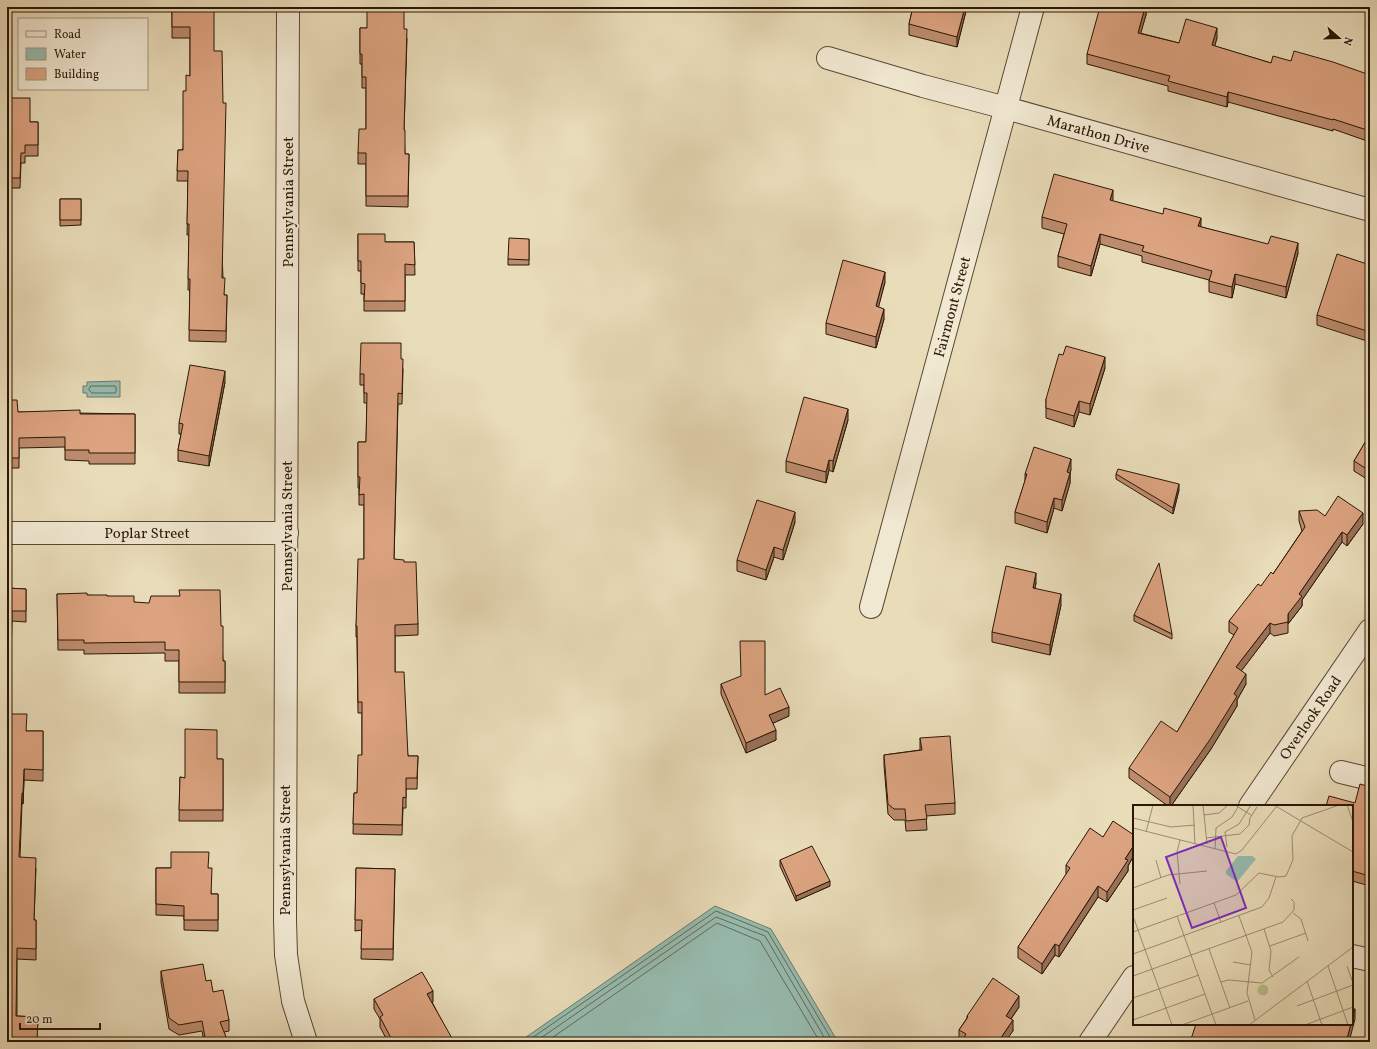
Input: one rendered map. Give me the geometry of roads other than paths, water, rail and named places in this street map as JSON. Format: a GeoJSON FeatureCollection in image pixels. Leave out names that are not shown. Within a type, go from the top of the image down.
{"type":"FeatureCollection","features":[{"type":"Feature","properties":{"kind":"street","name":"Pennsylvania Street"},"geometry":{"type":"LineString","coordinates":[[288,7],[285,920],[286,955],[294,1001],[306,1042]]}},
{"type":"Feature","properties":{"kind":"street","name":"Fairmont Street"},"geometry":{"type":"LineString","coordinates":[[871,607],[1033,7]]}},
{"type":"Feature","properties":{"kind":"street","name":"Marathon Drive"},"geometry":{"type":"LineString","coordinates":[[828,58],[923,86],[1370,210]]}},
{"type":"Feature","properties":{"kind":"street","name":"Poplar Street"},"geometry":{"type":"LineString","coordinates":[[7,533],[287,533]]}},
{"type":"Feature","properties":{"kind":"street","name":"Overlook Road"},"geometry":{"type":"LineString","coordinates":[[1251,805],[1370,630]]}},
{"type":"Feature","properties":{"kind":"street"},"geometry":{"type":"LineString","coordinates":[[1341,772],[1370,779]]}},
{"type":"Feature","properties":{"kind":"street"},"geometry":{"type":"LineString","coordinates":[[1353,956],[1370,960]]}},
{"type":"Feature","properties":{"kind":"street"},"geometry":{"type":"LineString","coordinates":[[1090,1042],[1133,978]]}},
{"type":"Feature","properties":{"kind":"water"},"geometry":{"type":"Polygon","coordinates":[[[120,381],[120,397],[87,397],[87,393],[83,393],[83,386],[87,386],[87,382],[120,381]]]}},
{"type":"Feature","properties":{"kind":"water"},"geometry":{"type":"Polygon","coordinates":[[[715,906],[771,929],[838,1042],[519,1042],[715,906]]]}}]}
